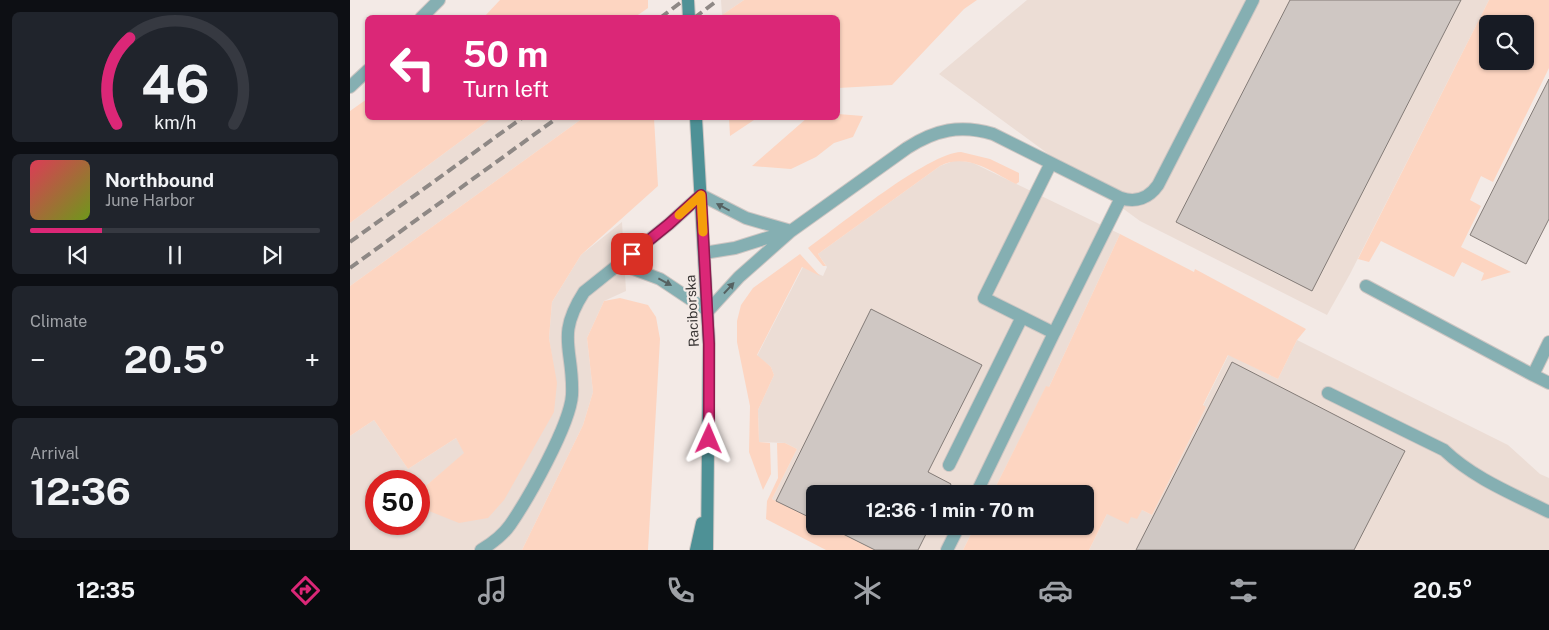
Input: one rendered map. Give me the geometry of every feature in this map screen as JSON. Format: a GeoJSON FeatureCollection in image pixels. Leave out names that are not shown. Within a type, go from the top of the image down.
{"type":"FeatureCollection","features":[{"type":"Feature","properties":{"kind":"main road"},"geometry":{"type":"LineString","coordinates":[[688,0],[689,15]]}},
{"type":"Feature","properties":{"kind":"main road","name":"Raciborska"},"geometry":{"type":"LineString","coordinates":[[696,120],[708,311],[707,550]]}},
{"type":"Feature","properties":{"kind":"main road","name":"Raciborska"},"geometry":{"type":"LineString","coordinates":[[696,550],[707,504]]}},
{"type":"Feature","properties":{"kind":"street"},"geometry":{"type":"LineString","coordinates":[[424,15],[439,0]]}},
{"type":"Feature","properties":{"kind":"street"},"geometry":{"type":"LineString","coordinates":[[620,264],[660,279],[708,311],[739,277],[791,231],[906,148],[920,140],[946,130],[970,129],[993,134],[1121,198],[1136,200],[1147,197],[1155,190],[1253,0]]}},
{"type":"Feature","properties":{"kind":"street"},"geometry":{"type":"LineString","coordinates":[[350,87],[365,73]]}},
{"type":"Feature","properties":{"kind":"street"},"geometry":{"type":"LineString","coordinates":[[1052,163],[984,298],[1054,333]]}},
{"type":"Feature","properties":{"kind":"street"},"geometry":{"type":"LineString","coordinates":[[481,550],[509,527],[534,484],[569,412],[571,380],[567,325],[574,307],[584,292],[669,224],[701,195],[746,218],[791,231]]}},
{"type":"Feature","properties":{"kind":"street"},"geometry":{"type":"LineString","coordinates":[[980,485],[1121,198]]}},
{"type":"Feature","properties":{"kind":"street"},"geometry":{"type":"LineString","coordinates":[[704,252],[735,248],[791,231]]}},
{"type":"Feature","properties":{"kind":"street"},"geometry":{"type":"LineString","coordinates":[[1366,286],[1549,383]]}},
{"type":"Feature","properties":{"kind":"street"},"geometry":{"type":"LineString","coordinates":[[949,465],[1022,317]]}},
{"type":"Feature","properties":{"kind":"street"},"geometry":{"type":"LineString","coordinates":[[1532,374],[1549,342]]}},
{"type":"Feature","properties":{"kind":"street"},"geometry":{"type":"LineString","coordinates":[[1328,393],[1444,450],[1456,462],[1481,478],[1549,512]]}},
{"type":"Feature","properties":{"kind":"street"},"geometry":{"type":"LineString","coordinates":[[947,550],[954,535]]}},
{"type":"Feature","properties":{"kind":"shaded area"},"geometry":{"type":"Polygon","coordinates":[[[500,0],[648,0],[648,8],[638,15],[486,15],[500,0]]]}},
{"type":"Feature","properties":{"kind":"shaded area"},"geometry":{"type":"Polygon","coordinates":[[[721,0],[744,0],[722,15],[721,0]]]}},
{"type":"Feature","properties":{"kind":"shaded area"},"geometry":{"type":"Polygon","coordinates":[[[744,0],[977,0],[964,9],[892,85],[840,88],[840,15],[722,15],[744,0]]]}},
{"type":"Feature","properties":{"kind":"shaded area"},"geometry":{"type":"Polygon","coordinates":[[[1027,0],[1489,0],[1481,15],[1479,15],[1479,20],[1350,274],[1327,315],[1140,221],[939,74],[1027,0]]]}},
{"type":"Feature","properties":{"kind":"shaded area"},"geometry":{"type":"Polygon","coordinates":[[[1489,0],[1549,0],[1549,68],[1493,182],[1481,176],[1470,200],[1481,206],[1461,247],[1511,272],[1481,281],[1484,273],[1462,262],[1454,277],[1381,241],[1369,262],[1358,259],[1479,20],[1479,70],[1534,70],[1534,15],[1481,15],[1489,0]]]}},
{"type":"Feature","properties":{"kind":"shaded area"},"geometry":{"type":"Polygon","coordinates":[[[365,100],[365,120],[489,120],[350,223],[350,111],[365,100]]]}},
{"type":"Feature","properties":{"kind":"shaded area"},"geometry":{"type":"Polygon","coordinates":[[[840,114],[863,116],[853,137],[834,143],[816,157],[791,169],[752,166],[805,120],[840,120],[840,114]]]}},
{"type":"Feature","properties":{"kind":"shaded area"},"geometry":{"type":"Polygon","coordinates":[[[489,120],[580,120],[350,286],[350,223],[489,120]]]}},
{"type":"Feature","properties":{"kind":"shaded area"},"geometry":{"type":"Polygon","coordinates":[[[580,120],[654,120],[658,186],[581,255],[552,302],[549,338],[557,383],[554,412],[504,500],[488,518],[459,523],[430,511],[430,482],[464,453],[456,438],[408,469],[374,420],[350,436],[350,286],[580,120]]]}},
{"type":"Feature","properties":{"kind":"shaded area"},"geometry":{"type":"Polygon","coordinates":[[[729,120],[754,120],[730,136],[729,120]]]}},
{"type":"Feature","properties":{"kind":"shaded area"},"geometry":{"type":"Polygon","coordinates":[[[961,152],[990,159],[1019,173],[1019,182],[1016,184],[989,169],[970,162],[950,162],[940,166],[818,254],[826,266],[823,266],[808,248],[906,177],[928,164],[961,152]]]}},
{"type":"Feature","properties":{"kind":"shaded area"},"geometry":{"type":"Polygon","coordinates":[[[956,160],[973,163],[1120,234],[1049,387],[1046,387],[997,485],[806,485],[806,516],[772,499],[797,449],[785,443],[759,442],[758,410],[774,375],[771,367],[757,356],[803,267],[823,276],[827,267],[818,254],[940,166],[956,160]]]}},
{"type":"Feature","properties":{"kind":"shaded area"},"geometry":{"type":"Polygon","coordinates":[[[622,222],[626,291],[604,301],[587,338],[593,392],[583,425],[522,550],[350,550],[350,436],[374,420],[408,469],[456,438],[465,453],[430,482],[430,470],[365,470],[365,535],[430,535],[430,510],[555,376],[549,338],[552,302],[581,255],[622,222]]]}},
{"type":"Feature","properties":{"kind":"shaded area"},"geometry":{"type":"Polygon","coordinates":[[[1120,234],[1194,272],[1195,269],[1306,329],[1297,340],[1278,379],[1228,355],[1203,405],[1206,407],[1152,515],[1142,510],[1137,519],[1131,517],[1128,524],[1107,514],[1089,550],[963,550],[970,535],[1094,535],[1094,485],[996,485],[1046,386],[1049,387],[1120,234]]]}},
{"type":"Feature","properties":{"kind":"shaded area"},"geometry":{"type":"Polygon","coordinates":[[[800,254],[820,276],[802,267],[757,355],[771,367],[774,375],[758,410],[759,442],[770,443],[771,474],[763,490],[749,452],[750,406],[737,342],[737,321],[741,305],[753,288],[800,254]]]}},
{"type":"Feature","properties":{"kind":"shaded area"},"geometry":{"type":"Polygon","coordinates":[[[620,298],[648,305],[656,317],[660,339],[648,550],[522,550],[583,425],[593,392],[587,338],[604,301],[620,298]]]}},
{"type":"Feature","properties":{"kind":"shaded area"},"geometry":{"type":"Polygon","coordinates":[[[1297,340],[1508,445],[1540,474],[1549,478],[1549,550],[1089,550],[1107,514],[1131,517],[1142,510],[1152,515],[1206,407],[1203,406],[1229,354],[1278,379],[1297,340]]]}},
{"type":"Feature","properties":{"kind":"shaded area"},"geometry":{"type":"Polygon","coordinates":[[[777,443],[785,443],[797,449],[772,499],[806,516],[806,535],[845,535],[875,550],[826,550],[766,519],[767,501],[778,478],[777,443]]]}},
{"type":"Feature","properties":{"kind":"shaded area"},"geometry":{"type":"Polygon","coordinates":[[[845,535],[970,535],[963,550],[875,550],[845,535]]]}},
{"type":"Feature","properties":{"kind":"building"},"geometry":{"type":"Polygon","coordinates":[[[1290,0],[1461,0],[1312,291],[1176,222],[1290,0]]]}},
{"type":"Feature","properties":{"kind":"building"},"geometry":{"type":"Polygon","coordinates":[[[1549,79],[1549,219],[1526,264],[1470,235],[1549,79]]]}},
{"type":"Feature","properties":{"kind":"building"},"geometry":{"type":"Polygon","coordinates":[[[871,309],[982,365],[928,472],[950,485],[806,485],[806,516],[776,501],[871,309]]]}},
{"type":"Feature","properties":{"kind":"building"},"geometry":{"type":"Polygon","coordinates":[[[1232,362],[1405,451],[1354,550],[1136,550],[1232,362]]]}},
{"type":"Feature","properties":{"kind":"building"},"geometry":{"type":"Polygon","coordinates":[[[845,535],[926,535],[918,550],[875,550],[845,535]]]}},
{"type":"Feature","properties":{"kind":"railway"},"geometry":{"type":"LineString","coordinates":[[664,15],[684,0]]}},
{"type":"Feature","properties":{"kind":"railway"},"geometry":{"type":"LineString","coordinates":[[698,15],[718,0]]}},
{"type":"Feature","properties":{"kind":"railway"},"geometry":{"type":"LineString","coordinates":[[350,242],[519,120]]}},
{"type":"Feature","properties":{"kind":"railway"},"geometry":{"type":"LineString","coordinates":[[350,268],[554,120]]}},
{"type":"Feature","properties":{"kind":"slow traffic"},"geometry":{"type":"LineString","coordinates":[[679,215],[701,195],[703,232]]}},
{"type":"Feature","properties":{"kind":"route"},"geometry":{"type":"LineString","coordinates":[[632,254],[701,195],[709,344],[709,439]]}}]}
